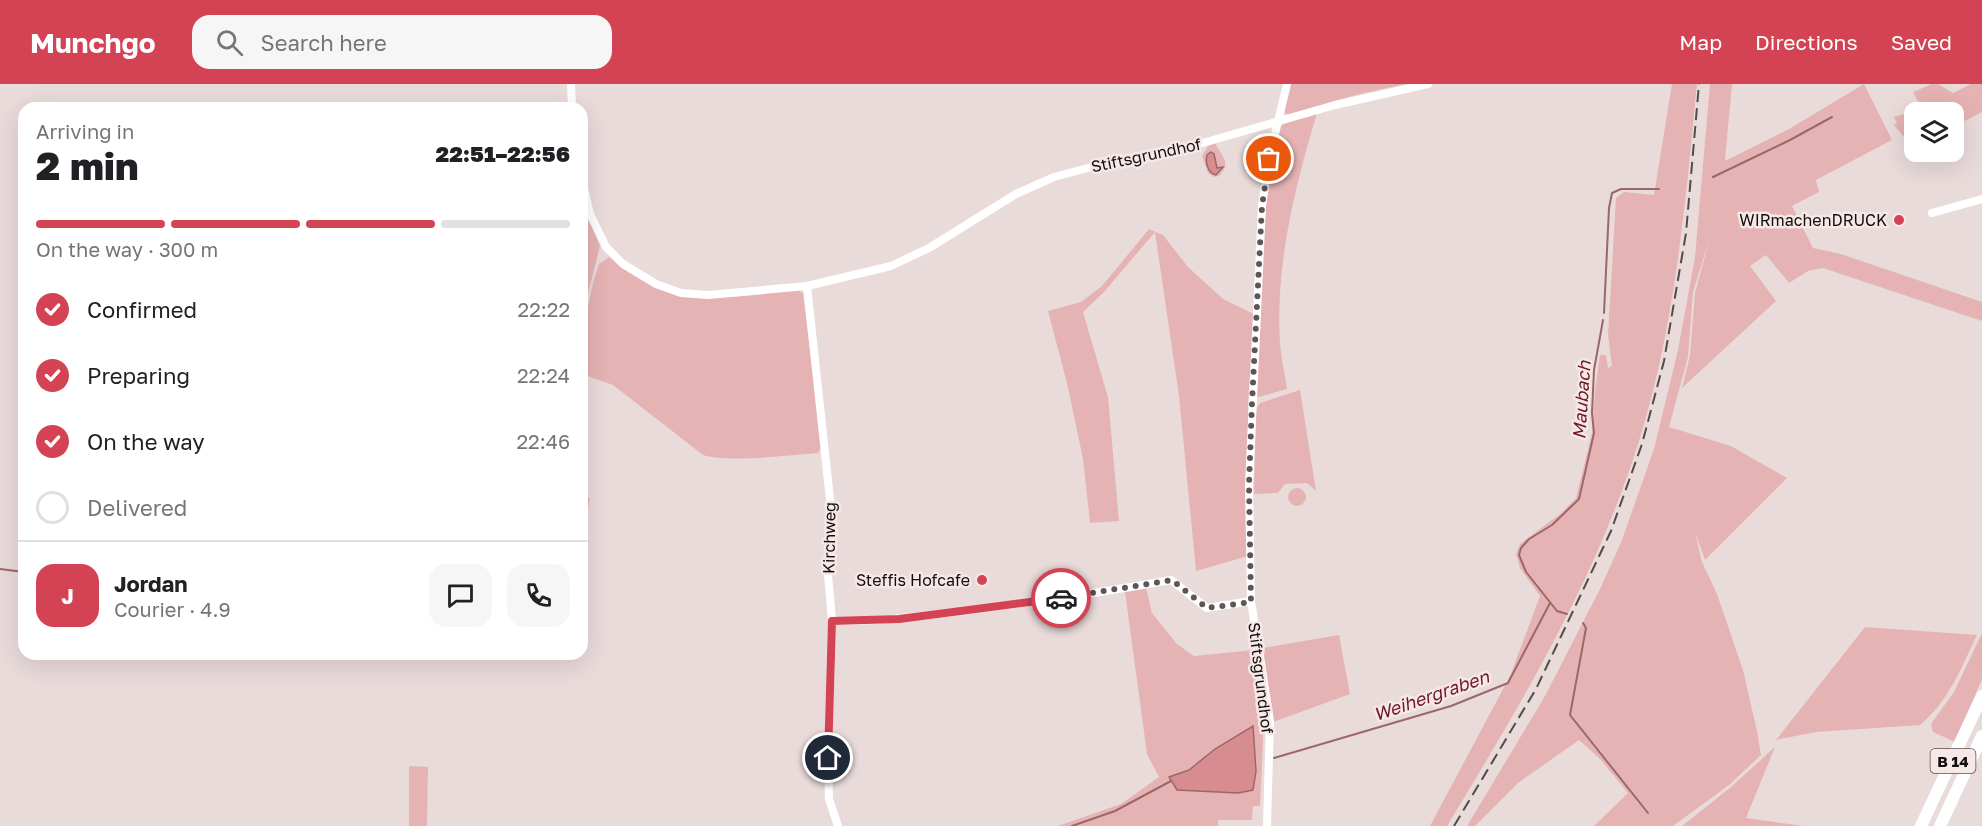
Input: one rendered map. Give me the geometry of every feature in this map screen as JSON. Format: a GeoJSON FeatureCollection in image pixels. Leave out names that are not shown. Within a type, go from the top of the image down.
{"type":"FeatureCollection","features":[{"type":"Feature","properties":{"kind":"highway","name":"B 14"},"geometry":{"type":"LineString","coordinates":[[1921,826],[1982,696]]}},
{"type":"Feature","properties":{"kind":"highway","name":"B 14"},"geometry":{"type":"LineString","coordinates":[[1940,826],[1982,736]]}},
{"type":"Feature","properties":{"kind":"street"},"geometry":{"type":"LineString","coordinates":[[571,84],[572,102]]}},
{"type":"Feature","properties":{"kind":"street"},"geometry":{"type":"LineString","coordinates":[[1287,84],[1279,121],[1335,105],[1428,84]]}},
{"type":"Feature","properties":{"kind":"street","name":"Stiftsgrundhof"},"geometry":{"type":"LineString","coordinates":[[588,206],[606,247],[623,264],[656,284],[681,292],[708,295],[807,286],[891,266],[929,248],[1016,194],[1054,177],[1099,165],[1157,156],[1279,121]]}},
{"type":"Feature","properties":{"kind":"street","name":"Stiftsgrundhof"},"geometry":{"type":"LineString","coordinates":[[1267,826],[1270,721],[1251,602],[1249,485],[1262,206],[1269,159],[1279,121]]}},
{"type":"Feature","properties":{"kind":"street"},"geometry":{"type":"LineString","coordinates":[[1932,213],[1982,199]]}},
{"type":"Feature","properties":{"kind":"street","name":"Kirchweg"},"geometry":{"type":"LineString","coordinates":[[807,286],[832,518],[827,563],[832,621],[828,758],[829,799],[838,826]]}},
{"type":"Feature","properties":{"kind":"street","name":"Stiftsgrundhof"},"geometry":{"type":"LineString","coordinates":[[832,621],[899,619],[1017,604],[1172,580],[1207,608],[1251,602]]}},
{"type":"Feature","properties":{"kind":"shaded area"},"geometry":{"type":"Polygon","coordinates":[[[1289,84],[1405,84],[1285,114],[1289,84]]]}},
{"type":"Feature","properties":{"kind":"shaded area"},"geometry":{"type":"Polygon","coordinates":[[[1672,84],[1697,84],[1670,313],[1639,441],[1601,542],[1555,640],[1447,826],[1430,826],[1510,676],[1540,596],[1520,568],[1516,554],[1520,544],[1560,514],[1576,498],[1592,433],[1600,355],[1606,355],[1608,368],[1612,366],[1608,335],[1616,198],[1624,192],[1654,195],[1672,84]]]}},
{"type":"Feature","properties":{"kind":"shaded area"},"geometry":{"type":"Polygon","coordinates":[[[1710,84],[1732,84],[1725,161],[1789,129],[1864,84],[1892,140],[1816,180],[1819,192],[1792,206],[1813,248],[1841,254],[1982,302],[1982,321],[1823,268],[1808,271],[1789,283],[1766,255],[1750,266],[1776,301],[1682,388],[1690,355],[1695,293],[1709,241],[1693,292],[1688,357],[1669,427],[1731,446],[1787,478],[1705,560],[1695,532],[1702,562],[1717,594],[1743,670],[1761,755],[1729,785],[1673,826],[1594,826],[1628,793],[1600,759],[1579,740],[1518,783],[1475,826],[1467,826],[1545,696],[1601,587],[1622,540],[1654,449],[1678,350],[1695,257],[1710,84]]]}},
{"type":"Feature","properties":{"kind":"shaded area"},"geometry":{"type":"Polygon","coordinates":[[[1932,84],[1938,84],[1953,93],[1971,84],[1982,84],[1982,112],[1964,121],[1964,102],[1918,102],[1913,92],[1932,84]]]}},
{"type":"Feature","properties":{"kind":"shaded area"},"geometry":{"type":"Polygon","coordinates":[[[1317,113],[1294,198],[1284,255],[1279,314],[1287,389],[1259,397],[1256,396],[1263,227],[1273,160],[1280,127],[1317,113]]]}},
{"type":"Feature","properties":{"kind":"shaded area"},"geometry":{"type":"Polygon","coordinates":[[[1904,114],[1904,136],[1894,125],[1897,123],[1894,117],[1904,114]]]}},
{"type":"Feature","properties":{"kind":"shaded area"},"geometry":{"type":"Polygon","coordinates":[[[1215,143],[1224,160],[1225,167],[1219,176],[1214,177],[1208,173],[1202,156],[1208,146],[1215,143]],[[1214,154],[1207,155],[1206,161],[1212,174],[1217,168],[1214,154]]]}},
{"type":"Feature","properties":{"kind":"shaded area"},"geometry":{"type":"Polygon","coordinates":[[[1211,152],[1214,154],[1217,168],[1223,167],[1216,175],[1209,170],[1207,164],[1207,155],[1211,152]]]}},
{"type":"Feature","properties":{"kind":"shaded area"},"geometry":{"type":"Polygon","coordinates":[[[588,216],[600,246],[588,293],[588,216]]]}},
{"type":"Feature","properties":{"kind":"shaded area"},"geometry":{"type":"Polygon","coordinates":[[[1149,229],[1163,235],[1188,267],[1223,299],[1254,314],[1248,404],[1248,556],[1196,571],[1179,396],[1155,232],[1104,292],[1083,312],[1108,397],[1119,521],[1090,523],[1083,459],[1067,383],[1048,311],[1081,302],[1102,286],[1149,229]]]}},
{"type":"Feature","properties":{"kind":"shaded area"},"geometry":{"type":"Polygon","coordinates":[[[609,257],[639,278],[657,287],[695,296],[734,297],[799,290],[803,294],[822,445],[818,453],[743,458],[703,455],[613,385],[588,376],[588,304],[599,264],[609,257]]]}},
{"type":"Feature","properties":{"kind":"shaded area"},"geometry":{"type":"Polygon","coordinates":[[[1300,390],[1316,491],[1307,483],[1285,484],[1278,493],[1254,494],[1256,409],[1260,403],[1300,390]]]}},
{"type":"Feature","properties":{"kind":"shaded area"},"geometry":{"type":"Polygon","coordinates":[[[1297,488],[1305,493],[1306,497],[1301,505],[1297,506],[1289,501],[1288,497],[1293,489],[1297,488]]]}},
{"type":"Feature","properties":{"kind":"shaded area"},"geometry":{"type":"Polygon","coordinates":[[[1146,588],[1152,613],[1177,644],[1194,656],[1253,650],[1261,712],[1266,714],[1266,719],[1264,720],[1260,806],[1253,806],[1252,820],[1218,820],[1218,826],[1058,826],[1121,804],[1159,777],[1147,754],[1125,592],[1146,588]],[[1252,726],[1215,749],[1188,770],[1169,777],[1211,789],[1242,792],[1253,790],[1256,771],[1252,726]]]}},
{"type":"Feature","properties":{"kind":"shaded area"},"geometry":{"type":"Polygon","coordinates":[[[1865,627],[1977,635],[1947,695],[1920,725],[1816,732],[1776,740],[1865,627]]]}},
{"type":"Feature","properties":{"kind":"shaded area"},"geometry":{"type":"Polygon","coordinates":[[[1982,633],[1982,679],[1955,742],[1933,732],[1931,724],[1954,692],[1982,633]]]}},
{"type":"Feature","properties":{"kind":"shaded area"},"geometry":{"type":"Polygon","coordinates":[[[1339,635],[1350,694],[1273,722],[1263,648],[1339,635]]]}},
{"type":"Feature","properties":{"kind":"shaded area"},"geometry":{"type":"Polygon","coordinates":[[[1253,726],[1256,771],[1253,790],[1238,793],[1177,790],[1169,777],[1189,770],[1215,749],[1253,726]]]}},
{"type":"Feature","properties":{"kind":"shaded area"},"geometry":{"type":"Polygon","coordinates":[[[1775,747],[1746,818],[1803,826],[1682,826],[1731,787],[1775,747]]]}},
{"type":"Feature","properties":{"kind":"shaded area"},"geometry":{"type":"Polygon","coordinates":[[[409,766],[428,767],[427,826],[409,826],[409,766]]]}},
{"type":"Feature","properties":{"kind":"waterway","name":"Maubach"},"geometry":{"type":"LineString","coordinates":[[1713,177],[1832,117]]}},
{"type":"Feature","properties":{"kind":"waterway","name":"Maubach"},"geometry":{"type":"LineString","coordinates":[[1604,313],[1609,208],[1612,193],[1621,189],[1659,189]]}},
{"type":"Feature","properties":{"kind":"waterway","name":"Maubach"},"geometry":{"type":"LineString","coordinates":[[1567,614],[1557,611],[1526,572],[1519,555],[1521,548],[1529,539],[1552,525],[1579,499],[1594,433],[1592,413],[1594,370],[1603,320]]}},
{"type":"Feature","properties":{"kind":"waterway"},"geometry":{"type":"LineString","coordinates":[[0,569],[18,571]]}},
{"type":"Feature","properties":{"kind":"waterway","name":"Weihergraben"},"geometry":{"type":"LineString","coordinates":[[1274,758],[1451,706],[1508,683],[1550,603]]}},
{"type":"Feature","properties":{"kind":"waterway","name":"Maubach"},"geometry":{"type":"LineString","coordinates":[[1583,623],[1586,628],[1570,715],[1648,813]]}},
{"type":"Feature","properties":{"kind":"waterway","name":"Weihergraben"},"geometry":{"type":"LineString","coordinates":[[1072,826],[1115,811],[1171,781]]}},
{"type":"Feature","properties":{"kind":"railway"},"geometry":{"type":"LineString","coordinates":[[1454,826],[1536,689],[1611,531],[1642,444],[1664,361],[1686,233],[1699,84]]}},
{"type":"Feature","properties":{"kind":"way so far"},"geometry":{"type":"LineString","coordinates":[[1061,598],[1172,580],[1207,608],[1251,602],[1249,485],[1252,403],[1262,206],[1269,159]]}},
{"type":"Feature","properties":{"kind":"place","name":"WIRmachenDRUCK"},"geometry":{"type":"Point","coordinates":[1899,220]}},
{"type":"Feature","properties":{"kind":"place","name":"Steffis Hofcafe"},"geometry":{"type":"Point","coordinates":[982,580]}},
{"type":"Feature","properties":{"kind":"route"},"geometry":{"type":"LineString","coordinates":[[828,758],[832,621],[899,619],[1061,598]]}}]}
